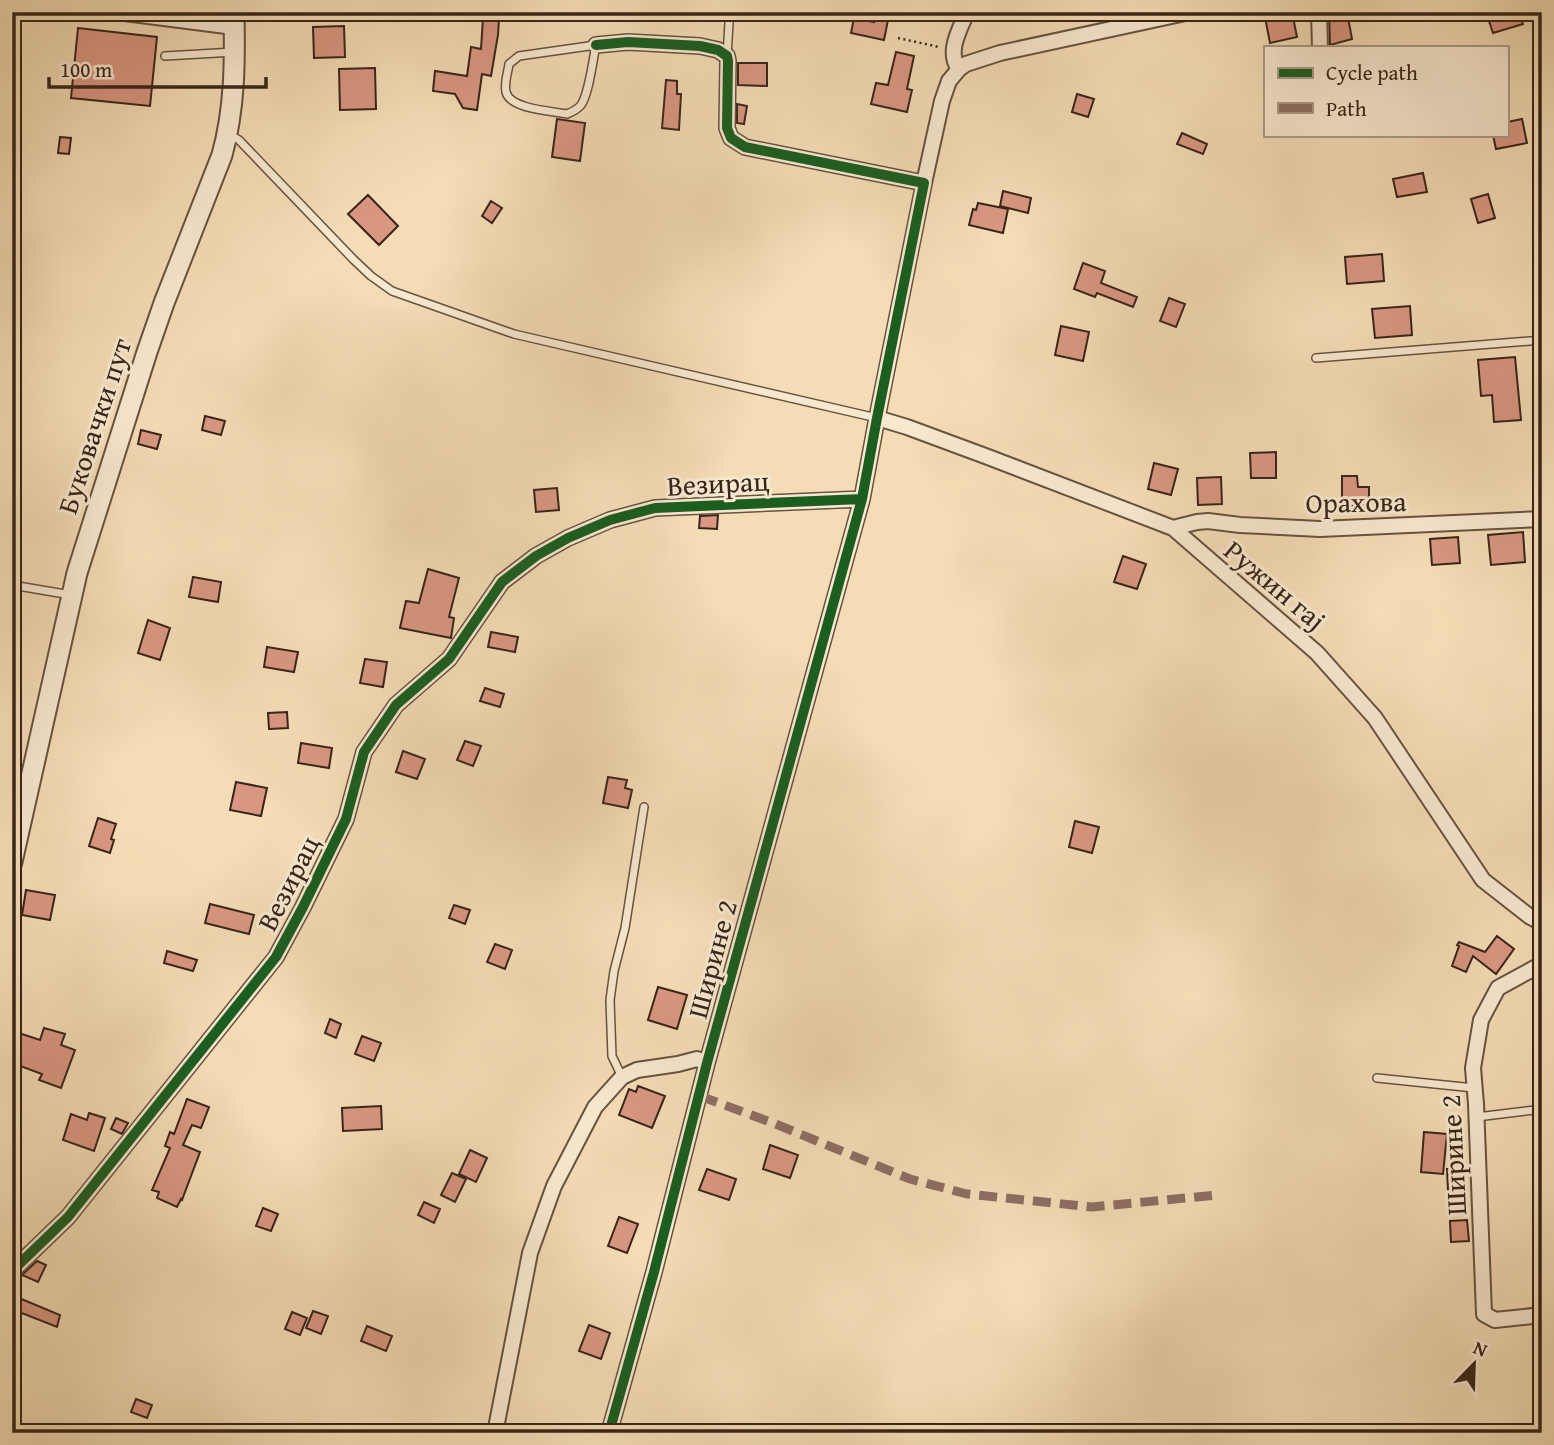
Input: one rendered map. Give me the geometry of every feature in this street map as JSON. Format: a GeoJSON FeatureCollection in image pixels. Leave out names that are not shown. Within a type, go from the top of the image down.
{"type":"FeatureCollection","features":[{"type":"Feature","properties":{"kind":"street"},"geometry":{"type":"LineString","coordinates":[[117,12],[234,20]]}},
{"type":"Feature","properties":{"kind":"street"},"geometry":{"type":"LineString","coordinates":[[959,69],[954,50],[967,12]]}},
{"type":"Feature","properties":{"kind":"street"},"geometry":{"type":"LineString","coordinates":[[862,499],[924,183],[942,101],[949,82],[959,69],[1000,53],[1190,12]]}},
{"type":"Feature","properties":{"kind":"street"},"geometry":{"type":"LineString","coordinates":[[1319,12],[1320,46]]}},
{"type":"Feature","properties":{"kind":"street","name":"Буковачки пут"},"geometry":{"type":"LineString","coordinates":[[12,862],[21,779],[89,534],[164,303],[228,134],[233,97],[234,20]]}},
{"type":"Feature","properties":{"kind":"street"},"geometry":{"type":"LineString","coordinates":[[596,45],[628,42],[700,46],[718,50],[727,56],[728,61],[727,128],[731,138],[746,146],[924,183]]}},
{"type":"Feature","properties":{"kind":"street","name":"Ружин гај"},"geometry":{"type":"LineString","coordinates":[[877,418],[988,457],[1173,528],[1317,653],[1375,718],[1483,880],[1542,923]]}},
{"type":"Feature","properties":{"kind":"street","name":"Ширине 2"},"geometry":{"type":"LineString","coordinates":[[609,1433],[654,1272],[707,1063],[862,499]]}},
{"type":"Feature","properties":{"kind":"street","name":"Везирац"},"geometry":{"type":"LineString","coordinates":[[12,1271],[68,1217],[275,957],[346,819],[364,752],[396,705],[449,659],[502,582],[536,556],[568,538],[610,520],[655,508],[862,499]]}},
{"type":"Feature","properties":{"kind":"street","name":"Орахова"},"geometry":{"type":"LineString","coordinates":[[1173,528],[1208,521],[1320,529],[1542,519]]}},
{"type":"Feature","properties":{"kind":"street","name":"Ширине 2"},"geometry":{"type":"LineString","coordinates":[[1542,964],[1499,988],[1481,1020],[1473,1068],[1484,1314],[1495,1320],[1542,1315]]}},
{"type":"Feature","properties":{"kind":"street"},"geometry":{"type":"LineString","coordinates":[[495,1433],[530,1253],[554,1186],[595,1107],[622,1077],[637,1070],[697,1059],[707,1063]]}},
{"type":"Feature","properties":{"kind":"lane"},"geometry":{"type":"LineString","coordinates":[[727,56],[729,12]]}},
{"type":"Feature","properties":{"kind":"lane"},"geometry":{"type":"LineString","coordinates":[[596,45],[585,97],[579,108],[573,112],[567,114],[518,105],[509,100],[505,89],[509,64],[519,56],[596,45]]}},
{"type":"Feature","properties":{"kind":"lane"},"geometry":{"type":"LineString","coordinates":[[165,56],[234,52]]}},
{"type":"Feature","properties":{"kind":"lane"},"geometry":{"type":"LineString","coordinates":[[228,134],[239,139],[353,259],[393,291],[514,334],[877,418]]}},
{"type":"Feature","properties":{"kind":"lane"},"geometry":{"type":"LineString","coordinates":[[1316,358],[1542,340]]}},
{"type":"Feature","properties":{"kind":"lane"},"geometry":{"type":"LineString","coordinates":[[12,585],[72,596]]}},
{"type":"Feature","properties":{"kind":"lane"},"geometry":{"type":"LineString","coordinates":[[622,1077],[612,1056],[610,1000],[625,928],[644,807]]}},
{"type":"Feature","properties":{"kind":"lane"},"geometry":{"type":"LineString","coordinates":[[1377,1078],[1475,1088]]}},
{"type":"Feature","properties":{"kind":"lane"},"geometry":{"type":"LineString","coordinates":[[1477,1117],[1542,1110]]}},
{"type":"Feature","properties":{"kind":"path"},"geometry":{"type":"LineString","coordinates":[[898,38],[954,50]]}},
{"type":"Feature","properties":{"kind":"building"},"geometry":{"type":"Polygon","coordinates":[[[1264,12],[1292,12],[1297,37],[1270,43],[1264,12]]]}},
{"type":"Feature","properties":{"kind":"building"},"geometry":{"type":"Polygon","coordinates":[[[1347,12],[1352,39],[1330,45],[1329,13],[1347,12]]]}},
{"type":"Feature","properties":{"kind":"building"},"geometry":{"type":"Polygon","coordinates":[[[1486,12],[1519,12],[1523,24],[1493,33],[1486,12]]]}},
{"type":"Feature","properties":{"kind":"building"},"geometry":{"type":"Polygon","coordinates":[[[875,17],[888,20],[884,40],[851,33],[854,18],[874,22],[875,17]]]}},
{"type":"Feature","properties":{"kind":"building"},"geometry":{"type":"Polygon","coordinates":[[[483,18],[499,19],[491,76],[482,74],[477,110],[463,108],[455,94],[433,91],[435,71],[467,76],[471,47],[481,49],[483,18]]]}},
{"type":"Feature","properties":{"kind":"building"},"geometry":{"type":"Polygon","coordinates":[[[344,26],[345,57],[314,58],[313,27],[344,26]]]}},
{"type":"Feature","properties":{"kind":"building"},"geometry":{"type":"Polygon","coordinates":[[[78,28],[157,37],[150,106],[71,98],[78,28]]]}},
{"type":"Feature","properties":{"kind":"building"},"geometry":{"type":"Polygon","coordinates":[[[896,52],[914,56],[907,89],[912,90],[907,112],[871,104],[876,83],[888,85],[896,52]]]}},
{"type":"Feature","properties":{"kind":"building"},"geometry":{"type":"Polygon","coordinates":[[[738,63],[767,63],[767,86],[738,85],[738,63]]]}},
{"type":"Feature","properties":{"kind":"building"},"geometry":{"type":"Polygon","coordinates":[[[375,68],[376,109],[340,110],[339,69],[375,68]]]}},
{"type":"Feature","properties":{"kind":"building"},"geometry":{"type":"Polygon","coordinates":[[[666,80],[677,81],[677,94],[681,94],[679,130],[662,128],[666,80]]]}},
{"type":"Feature","properties":{"kind":"building"},"geometry":{"type":"Polygon","coordinates":[[[1077,94],[1094,99],[1088,117],[1072,112],[1077,94]]]}},
{"type":"Feature","properties":{"kind":"building"},"geometry":{"type":"Polygon","coordinates":[[[737,104],[747,106],[744,124],[737,123],[737,104]]]}},
{"type":"Feature","properties":{"kind":"building"},"geometry":{"type":"Polygon","coordinates":[[[557,119],[585,123],[580,161],[552,157],[557,119]]]}},
{"type":"Feature","properties":{"kind":"building"},"geometry":{"type":"Polygon","coordinates":[[[1522,119],[1527,143],[1496,149],[1493,136],[1508,136],[1508,122],[1522,119]]]}},
{"type":"Feature","properties":{"kind":"building"},"geometry":{"type":"Polygon","coordinates":[[[1182,133],[1207,144],[1203,154],[1177,144],[1182,133]]]}},
{"type":"Feature","properties":{"kind":"building"},"geometry":{"type":"Polygon","coordinates":[[[60,137],[71,138],[69,154],[58,153],[60,137]]]}},
{"type":"Feature","properties":{"kind":"building"},"geometry":{"type":"Polygon","coordinates":[[[1423,173],[1427,192],[1397,197],[1393,179],[1423,173]]]}},
{"type":"Feature","properties":{"kind":"building"},"geometry":{"type":"Polygon","coordinates":[[[1003,191],[1031,198],[1028,213],[1000,206],[1003,191]]]}},
{"type":"Feature","properties":{"kind":"building"},"geometry":{"type":"Polygon","coordinates":[[[1488,194],[1495,218],[1478,223],[1471,199],[1488,194]]]}},
{"type":"Feature","properties":{"kind":"building"},"geometry":{"type":"Polygon","coordinates":[[[368,195],[398,226],[379,245],[348,214],[368,195]]]}},
{"type":"Feature","properties":{"kind":"building"},"geometry":{"type":"Polygon","coordinates":[[[491,201],[502,208],[492,223],[482,216],[491,201]]]}},
{"type":"Feature","properties":{"kind":"building"},"geometry":{"type":"Polygon","coordinates":[[[978,203],[1008,209],[1003,233],[969,225],[973,209],[976,210],[978,203]]]}},
{"type":"Feature","properties":{"kind":"building"},"geometry":{"type":"Polygon","coordinates":[[[1382,254],[1384,281],[1347,284],[1345,257],[1382,254]]]}},
{"type":"Feature","properties":{"kind":"building"},"geometry":{"type":"Polygon","coordinates":[[[1083,263],[1105,271],[1101,283],[1137,297],[1133,307],[1097,293],[1095,297],[1074,289],[1083,263]]]}},
{"type":"Feature","properties":{"kind":"building"},"geometry":{"type":"Polygon","coordinates":[[[1169,298],[1185,304],[1176,327],[1160,321],[1169,298]]]}},
{"type":"Feature","properties":{"kind":"building"},"geometry":{"type":"Polygon","coordinates":[[[1410,306],[1412,335],[1375,338],[1372,309],[1410,306]]]}},
{"type":"Feature","properties":{"kind":"building"},"geometry":{"type":"Polygon","coordinates":[[[1061,326],[1089,332],[1083,361],[1055,355],[1061,326]]]}},
{"type":"Feature","properties":{"kind":"building"},"geometry":{"type":"Polygon","coordinates":[[[1515,357],[1521,420],[1494,422],[1492,395],[1481,396],[1478,360],[1515,357]]]}},
{"type":"Feature","properties":{"kind":"building"},"geometry":{"type":"Polygon","coordinates":[[[205,416],[225,421],[221,435],[202,430],[205,416]]]}},
{"type":"Feature","properties":{"kind":"building"},"geometry":{"type":"Polygon","coordinates":[[[141,430],[161,435],[157,449],[138,444],[141,430]]]}},
{"type":"Feature","properties":{"kind":"building"},"geometry":{"type":"Polygon","coordinates":[[[1276,452],[1276,478],[1251,478],[1250,453],[1276,452]]]}},
{"type":"Feature","properties":{"kind":"building"},"geometry":{"type":"Polygon","coordinates":[[[1154,463],[1178,469],[1171,495],[1148,489],[1154,463]]]}},
{"type":"Feature","properties":{"kind":"building"},"geometry":{"type":"Polygon","coordinates":[[[1342,476],[1357,476],[1358,487],[1369,487],[1369,505],[1342,506],[1342,476]]]}},
{"type":"Feature","properties":{"kind":"building"},"geometry":{"type":"Polygon","coordinates":[[[1221,477],[1222,504],[1198,505],[1197,478],[1221,477]]]}},
{"type":"Feature","properties":{"kind":"building"},"geometry":{"type":"Polygon","coordinates":[[[557,488],[559,510],[536,512],[534,490],[557,488]]]}},
{"type":"Feature","properties":{"kind":"building"},"geometry":{"type":"Polygon","coordinates":[[[718,515],[717,529],[699,528],[700,516],[718,515]]]}},
{"type":"Feature","properties":{"kind":"building"},"geometry":{"type":"Polygon","coordinates":[[[1523,532],[1525,562],[1491,565],[1488,535],[1523,532]]]}},
{"type":"Feature","properties":{"kind":"building"},"geometry":{"type":"Polygon","coordinates":[[[1458,537],[1460,563],[1432,565],[1430,539],[1458,537]]]}},
{"type":"Feature","properties":{"kind":"building"},"geometry":{"type":"Polygon","coordinates":[[[1123,556],[1146,564],[1137,589],[1114,582],[1123,556]]]}},
{"type":"Feature","properties":{"kind":"building"},"geometry":{"type":"Polygon","coordinates":[[[428,569],[459,578],[449,617],[454,618],[451,638],[400,628],[406,601],[419,603],[428,569]]]}},
{"type":"Feature","properties":{"kind":"building"},"geometry":{"type":"Polygon","coordinates":[[[193,577],[221,582],[218,602],[189,597],[193,577]]]}},
{"type":"Feature","properties":{"kind":"building"},"geometry":{"type":"Polygon","coordinates":[[[148,620],[170,628],[160,660],[138,653],[148,620]]]}},
{"type":"Feature","properties":{"kind":"building"},"geometry":{"type":"Polygon","coordinates":[[[491,632],[518,637],[515,652],[488,647],[491,632]]]}},
{"type":"Feature","properties":{"kind":"building"},"geometry":{"type":"Polygon","coordinates":[[[267,647],[298,652],[294,672],[264,667],[267,647]]]}},
{"type":"Feature","properties":{"kind":"building"},"geometry":{"type":"Polygon","coordinates":[[[365,659],[387,662],[383,687],[360,683],[365,659]]]}},
{"type":"Feature","properties":{"kind":"building"},"geometry":{"type":"Polygon","coordinates":[[[485,688],[504,694],[500,707],[480,701],[485,688]]]}},
{"type":"Feature","properties":{"kind":"building"},"geometry":{"type":"Polygon","coordinates":[[[287,712],[288,728],[269,729],[268,713],[287,712]]]}},
{"type":"Feature","properties":{"kind":"building"},"geometry":{"type":"Polygon","coordinates":[[[465,741],[481,746],[473,766],[457,760],[465,741]]]}},
{"type":"Feature","properties":{"kind":"building"},"geometry":{"type":"Polygon","coordinates":[[[301,743],[332,748],[329,768],[298,763],[301,743]]]}},
{"type":"Feature","properties":{"kind":"building"},"geometry":{"type":"Polygon","coordinates":[[[403,751],[425,759],[417,779],[396,772],[403,751]]]}},
{"type":"Feature","properties":{"kind":"building"},"geometry":{"type":"Polygon","coordinates":[[[608,777],[627,780],[625,788],[632,790],[628,808],[603,803],[608,777]]]}},
{"type":"Feature","properties":{"kind":"building"},"geometry":{"type":"Polygon","coordinates":[[[236,782],[267,788],[261,816],[230,810],[236,782]]]}},
{"type":"Feature","properties":{"kind":"building"},"geometry":{"type":"Polygon","coordinates":[[[98,818],[116,824],[110,853],[89,846],[98,818]]]}},
{"type":"Feature","properties":{"kind":"building"},"geometry":{"type":"Polygon","coordinates":[[[1075,821],[1099,827],[1092,853],[1069,847],[1075,821]]]}},
{"type":"Feature","properties":{"kind":"building"},"geometry":{"type":"Polygon","coordinates":[[[26,890],[55,895],[50,920],[22,915],[26,890]]]}},
{"type":"Feature","properties":{"kind":"building"},"geometry":{"type":"Polygon","coordinates":[[[210,904],[254,915],[249,934],[205,923],[210,904]]]}},
{"type":"Feature","properties":{"kind":"building"},"geometry":{"type":"Polygon","coordinates":[[[454,905],[470,910],[465,924],[449,918],[454,905]]]}},
{"type":"Feature","properties":{"kind":"building"},"geometry":{"type":"Polygon","coordinates":[[[1497,936],[1514,949],[1496,974],[1473,956],[1466,972],[1452,966],[1459,942],[1485,952],[1497,936]]]}},
{"type":"Feature","properties":{"kind":"building"},"geometry":{"type":"Polygon","coordinates":[[[495,944],[512,950],[505,969],[487,962],[495,944]]]}},
{"type":"Feature","properties":{"kind":"building"},"geometry":{"type":"Polygon","coordinates":[[[167,951],[197,960],[193,971],[164,963],[167,951]]]}},
{"type":"Feature","properties":{"kind":"building"},"geometry":{"type":"Polygon","coordinates":[[[658,987],[687,995],[677,1029],[648,1020],[658,987]]]}},
{"type":"Feature","properties":{"kind":"building"},"geometry":{"type":"Polygon","coordinates":[[[330,1019],[341,1024],[336,1038],[325,1033],[330,1019]]]}},
{"type":"Feature","properties":{"kind":"building"},"geometry":{"type":"Polygon","coordinates":[[[44,1028],[65,1034],[61,1045],[75,1050],[61,1088],[39,1080],[42,1074],[12,1063],[19,1033],[40,1040],[44,1028]]]}},
{"type":"Feature","properties":{"kind":"building"},"geometry":{"type":"Polygon","coordinates":[[[362,1036],[381,1043],[374,1061],[355,1054],[362,1036]]]}},
{"type":"Feature","properties":{"kind":"building"},"geometry":{"type":"Polygon","coordinates":[[[638,1086],[665,1096],[652,1128],[619,1115],[629,1089],[636,1092],[638,1086]]]}},
{"type":"Feature","properties":{"kind":"building"},"geometry":{"type":"Polygon","coordinates":[[[187,1099],[209,1107],[201,1128],[192,1125],[183,1145],[200,1152],[177,1207],[157,1198],[159,1192],[152,1190],[170,1148],[165,1146],[170,1132],[174,1134],[187,1099]]]}},
{"type":"Feature","properties":{"kind":"building"},"geometry":{"type":"Polygon","coordinates":[[[381,1106],[382,1129],[343,1131],[342,1108],[381,1106]]]}},
{"type":"Feature","properties":{"kind":"building"},"geometry":{"type":"Polygon","coordinates":[[[89,1113],[105,1118],[94,1151],[63,1140],[71,1114],[87,1120],[89,1113]]]}},
{"type":"Feature","properties":{"kind":"building"},"geometry":{"type":"Polygon","coordinates":[[[116,1118],[128,1123],[122,1134],[111,1129],[116,1118]]]}},
{"type":"Feature","properties":{"kind":"building"},"geometry":{"type":"Polygon","coordinates":[[[1424,1132],[1447,1134],[1443,1174],[1421,1172],[1424,1132]]]}},
{"type":"Feature","properties":{"kind":"building"},"geometry":{"type":"Polygon","coordinates":[[[770,1145],[798,1155],[790,1178],[763,1169],[770,1145]]]}},
{"type":"Feature","properties":{"kind":"building"},"geometry":{"type":"Polygon","coordinates":[[[470,1150],[487,1158],[476,1182],[459,1174],[470,1150]]]}},
{"type":"Feature","properties":{"kind":"building"},"geometry":{"type":"Polygon","coordinates":[[[1464,1168],[1466,1189],[1448,1191],[1447,1169],[1464,1168]]]}},
{"type":"Feature","properties":{"kind":"building"},"geometry":{"type":"Polygon","coordinates":[[[707,1169],[736,1179],[729,1200],[699,1190],[707,1169]]]}},
{"type":"Feature","properties":{"kind":"building"},"geometry":{"type":"Polygon","coordinates":[[[452,1173],[466,1179],[455,1202],[441,1195],[452,1173]]]}},
{"type":"Feature","properties":{"kind":"building"},"geometry":{"type":"Polygon","coordinates":[[[424,1202],[440,1209],[434,1223],[418,1215],[424,1202]]]}},
{"type":"Feature","properties":{"kind":"building"},"geometry":{"type":"Polygon","coordinates":[[[263,1208],[278,1214],[271,1231],[256,1226],[263,1208]]]}},
{"type":"Feature","properties":{"kind":"building"},"geometry":{"type":"Polygon","coordinates":[[[619,1217],[638,1224],[627,1253],[608,1246],[619,1217]]]}},
{"type":"Feature","properties":{"kind":"building"},"geometry":{"type":"Polygon","coordinates":[[[1467,1220],[1469,1241],[1451,1242],[1450,1221],[1467,1220]]]}},
{"type":"Feature","properties":{"kind":"building"},"geometry":{"type":"Polygon","coordinates":[[[37,1261],[46,1265],[38,1282],[22,1275],[37,1261]]]}},
{"type":"Feature","properties":{"kind":"building"},"geometry":{"type":"Polygon","coordinates":[[[19,1298],[60,1315],[57,1327],[14,1310],[19,1298]]]}},
{"type":"Feature","properties":{"kind":"building"},"geometry":{"type":"Polygon","coordinates":[[[313,1311],[328,1316],[321,1334],[306,1328],[313,1311]]]}},
{"type":"Feature","properties":{"kind":"building"},"geometry":{"type":"Polygon","coordinates":[[[292,1312],[307,1318],[300,1335],[285,1329],[292,1312]]]}},
{"type":"Feature","properties":{"kind":"building"},"geometry":{"type":"Polygon","coordinates":[[[589,1325],[610,1333],[601,1359],[579,1351],[589,1325]]]}},
{"type":"Feature","properties":{"kind":"building"},"geometry":{"type":"Polygon","coordinates":[[[367,1326],[392,1336],[386,1351],[361,1341],[367,1326]]]}},
{"type":"Feature","properties":{"kind":"building"},"geometry":{"type":"Polygon","coordinates":[[[136,1399],[152,1405],[147,1418],[131,1412],[136,1399]]]}},
{"type":"Feature","properties":{"kind":"marked path"},"geometry":{"type":"LineString","coordinates":[[700,1096],[910,1179],[967,1194],[1092,1207],[1217,1195]]}},
{"type":"Feature","properties":{"kind":"cycle path"},"geometry":{"type":"LineString","coordinates":[[596,45],[628,42],[700,46],[718,50],[727,56],[728,61],[727,128],[731,138],[745,147],[924,183],[862,499],[707,1063],[654,1272],[609,1433]]}},
{"type":"Feature","properties":{"kind":"cycle path"},"geometry":{"type":"LineString","coordinates":[[12,1271],[68,1217],[276,957],[346,819],[364,752],[396,705],[449,659],[502,582],[536,556],[568,538],[610,520],[655,508],[862,499]]}}]}
